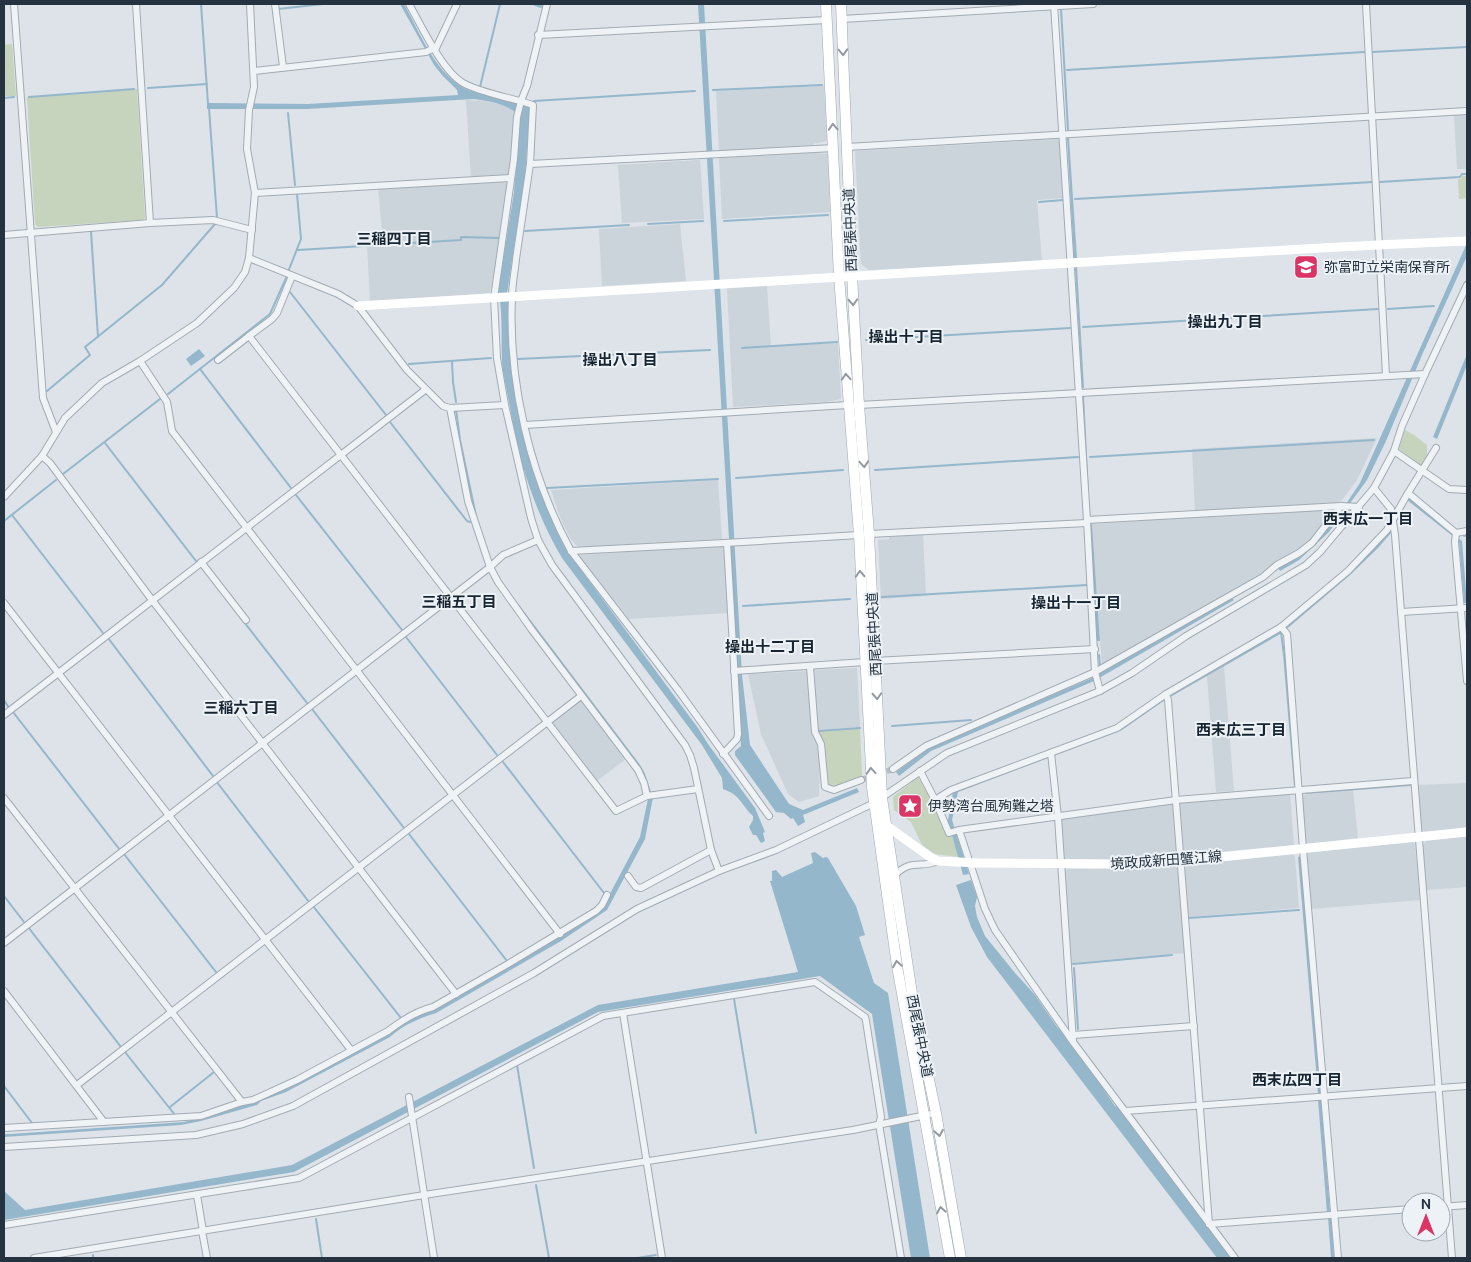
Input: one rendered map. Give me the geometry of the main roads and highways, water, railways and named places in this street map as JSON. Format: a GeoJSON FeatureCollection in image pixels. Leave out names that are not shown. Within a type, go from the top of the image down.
{"type":"FeatureCollection","features":[{"type":"Feature","properties":{"kind":"main road","name":"西尾張中央道"},"geometry":{"type":"LineString","coordinates":[[826,4],[839,276],[848,405],[864,534]]}},
{"type":"Feature","properties":{"kind":"main road","name":"西尾張中央道"},"geometry":{"type":"LineString","coordinates":[[841,4],[864,534],[878,800],[877,819],[897,966],[926,1115],[950,1258]]}},
{"type":"Feature","properties":{"kind":"main road","name":"西尾張中央道"},"geometry":{"type":"LineString","coordinates":[[878,800],[886,826],[916,1013],[926,1115],[961,1258]]}},
{"type":"Feature","properties":{"kind":"water"},"geometry":{"type":"Polygon","coordinates":[[[400,4],[404,4],[431,54],[449,77],[459,85],[471,91],[530,106],[525,177],[506,300],[508,302],[511,370],[531,465],[558,534],[570,555],[755,808],[765,832],[763,833],[765,841],[761,843],[756,835],[753,835],[749,827],[753,816],[734,794],[723,789],[722,778],[702,745],[562,558],[545,526],[524,470],[522,470],[503,371],[501,309],[498,292],[514,192],[520,117],[505,106],[473,99],[307,109],[207,109],[207,103],[308,104],[458,95],[457,90],[434,65],[400,4]]]}},
{"type":"Feature","properties":{"kind":"water"},"geometry":{"type":"Polygon","coordinates":[[[698,4],[704,4],[742,675],[750,745],[789,804],[803,810],[857,788],[859,792],[803,815],[805,822],[798,826],[793,818],[791,819],[784,813],[776,812],[735,755],[735,751],[741,746],[698,4]]]}},
{"type":"Feature","properties":{"kind":"water"},"geometry":{"type":"Polygon","coordinates":[[[1060,9],[1062,9],[1069,130],[1067,130],[1060,9]]]}},
{"type":"Feature","properties":{"kind":"water"},"geometry":{"type":"Polygon","coordinates":[[[1067,138],[1069,138],[1077,258],[1074,258],[1067,138]]]}},
{"type":"Feature","properties":{"kind":"water"},"geometry":{"type":"Polygon","coordinates":[[[1467,243],[1467,256],[1367,480],[1329,532],[1299,560],[1280,571],[1278,568],[1297,557],[1342,510],[1360,483],[1467,243]]]}},
{"type":"Feature","properties":{"kind":"water"},"geometry":{"type":"Polygon","coordinates":[[[1075,267],[1077,267],[1084,388],[1082,388],[1075,267]]]}},
{"type":"Feature","properties":{"kind":"water"},"geometry":{"type":"Polygon","coordinates":[[[199,349],[205,356],[191,366],[186,359],[199,349]]]}},
{"type":"Feature","properties":{"kind":"water"},"geometry":{"type":"Polygon","coordinates":[[[1467,354],[1467,365],[1437,439],[1433,437],[1467,354]]]}},
{"type":"Feature","properties":{"kind":"water"},"geometry":{"type":"Polygon","coordinates":[[[1082,396],[1084,396],[1090,516],[1089,516],[1082,396]]]}},
{"type":"Feature","properties":{"kind":"water"},"geometry":{"type":"Polygon","coordinates":[[[1409,498],[1462,541],[1467,603],[1464,603],[1459,541],[1407,500],[1409,498]]]}},
{"type":"Feature","properties":{"kind":"water"},"geometry":{"type":"Polygon","coordinates":[[[1404,503],[1406,503],[1391,533],[1378,548],[1350,575],[1282,633],[1165,700],[1122,730],[958,792],[952,820],[969,874],[963,875],[948,820],[953,792],[1117,730],[1170,695],[1281,631],[1371,552],[1390,531],[1404,503]]]}},
{"type":"Feature","properties":{"kind":"water"},"geometry":{"type":"Polygon","coordinates":[[[1092,524],[1100,641],[1097,641],[1090,525],[1092,524]]]}},
{"type":"Feature","properties":{"kind":"water"},"geometry":{"type":"Polygon","coordinates":[[[1231,597],[1234,600],[1094,681],[931,751],[899,776],[896,772],[930,747],[1092,678],[1231,597]]]}},
{"type":"Feature","properties":{"kind":"water"},"geometry":{"type":"Polygon","coordinates":[[[1283,654],[1286,654],[1297,786],[1294,786],[1283,654]]]}},
{"type":"Feature","properties":{"kind":"water"},"geometry":{"type":"Polygon","coordinates":[[[653,797],[645,839],[607,910],[561,941],[436,1013],[412,1022],[390,1037],[286,1092],[261,1101],[257,1105],[181,1125],[4,1137],[4,1134],[184,1122],[255,1101],[283,1088],[287,1088],[398,1025],[477,984],[594,915],[604,905],[640,837],[648,799],[653,797]]]}},
{"type":"Feature","properties":{"kind":"water"},"geometry":{"type":"Polygon","coordinates":[[[815,852],[823,858],[828,858],[856,906],[865,935],[859,937],[874,983],[888,993],[930,1258],[911,1258],[872,1014],[820,976],[598,1012],[294,1172],[4,1220],[4,1191],[25,1210],[292,1165],[598,1005],[798,972],[770,881],[772,881],[772,871],[776,870],[782,877],[813,863],[811,853],[815,852]]]}},
{"type":"Feature","properties":{"kind":"water"},"geometry":{"type":"Polygon","coordinates":[[[1301,856],[1321,1093],[1318,1093],[1298,857],[1301,856]]]}},
{"type":"Feature","properties":{"kind":"water"},"geometry":{"type":"Polygon","coordinates":[[[971,880],[977,897],[975,906],[977,917],[985,936],[1035,995],[1057,1027],[1064,1032],[1115,1106],[1119,1108],[1232,1258],[1217,1258],[987,957],[971,927],[956,885],[971,880]]]}},
{"type":"Feature","properties":{"kind":"water"},"geometry":{"type":"Polygon","coordinates":[[[1318,1100],[1321,1100],[1330,1212],[1327,1213],[1318,1100]]]}},
{"type":"Feature","properties":{"kind":"water"},"geometry":{"type":"Polygon","coordinates":[[[1328,1217],[1331,1217],[1334,1258],[1331,1258],[1328,1217]]]}},
{"type":"Feature","properties":{"kind":"waterway"},"geometry":{"type":"LineString","coordinates":[[201,4],[208,104]]}},
{"type":"Feature","properties":{"kind":"waterway"},"geometry":{"type":"LineString","coordinates":[[278,9],[323,4]]}},
{"type":"Feature","properties":{"kind":"waterway"},"geometry":{"type":"LineString","coordinates":[[480,87],[500,4]]}},
{"type":"Feature","properties":{"kind":"waterway"},"geometry":{"type":"LineString","coordinates":[[533,4],[541,7],[542,4]]}},
{"type":"Feature","properties":{"kind":"waterway"},"geometry":{"type":"LineString","coordinates":[[1372,52],[1467,47]]}},
{"type":"Feature","properties":{"kind":"waterway"},"geometry":{"type":"LineString","coordinates":[[1067,70],[1364,52]]}},
{"type":"Feature","properties":{"kind":"waterway"},"geometry":{"type":"LineString","coordinates":[[148,88],[207,84]]}},
{"type":"Feature","properties":{"kind":"waterway"},"geometry":{"type":"LineString","coordinates":[[713,90],[822,85]]}},
{"type":"Feature","properties":{"kind":"waterway"},"geometry":{"type":"LineString","coordinates":[[29,97],[134,89]]}},
{"type":"Feature","properties":{"kind":"waterway"},"geometry":{"type":"LineString","coordinates":[[534,101],[695,91]]}},
{"type":"Feature","properties":{"kind":"waterway"},"geometry":{"type":"LineString","coordinates":[[4,98],[14,97]]}},
{"type":"Feature","properties":{"kind":"waterway"},"geometry":{"type":"LineString","coordinates":[[209,108],[217,218]]}},
{"type":"Feature","properties":{"kind":"waterway"},"geometry":{"type":"LineString","coordinates":[[288,113],[295,185]]}},
{"type":"Feature","properties":{"kind":"waterway"},"geometry":{"type":"LineString","coordinates":[[1380,182],[1460,177],[1462,174],[1467,174]]}},
{"type":"Feature","properties":{"kind":"waterway"},"geometry":{"type":"LineString","coordinates":[[1075,199],[1373,182]]}},
{"type":"Feature","properties":{"kind":"waterway"},"geometry":{"type":"LineString","coordinates":[[288,272],[301,239],[297,194]]}},
{"type":"Feature","properties":{"kind":"waterway"},"geometry":{"type":"LineString","coordinates":[[1039,202],[1063,200]]}},
{"type":"Feature","properties":{"kind":"waterway"},"geometry":{"type":"LineString","coordinates":[[724,221],[828,215]]}},
{"type":"Feature","properties":{"kind":"waterway"},"geometry":{"type":"LineString","coordinates":[[648,224],[703,221]]}},
{"type":"Feature","properties":{"kind":"waterway"},"geometry":{"type":"LineString","coordinates":[[47,391],[90,355],[85,347],[162,285],[215,224]]}},
{"type":"Feature","properties":{"kind":"waterway"},"geometry":{"type":"LineString","coordinates":[[525,231],[629,225]]}},
{"type":"Feature","properties":{"kind":"waterway"},"geometry":{"type":"LineString","coordinates":[[91,232],[98,337]]}},
{"type":"Feature","properties":{"kind":"waterway"},"geometry":{"type":"LineString","coordinates":[[298,250],[461,240],[461,237],[499,238]]}},
{"type":"Feature","properties":{"kind":"waterway"},"geometry":{"type":"LineString","coordinates":[[168,394],[270,314],[286,278]]}},
{"type":"Feature","properties":{"kind":"waterway"},"geometry":{"type":"LineString","coordinates":[[290,292],[386,415]]}},
{"type":"Feature","properties":{"kind":"waterway"},"geometry":{"type":"LineString","coordinates":[[1388,309],[1434,306]]}},
{"type":"Feature","properties":{"kind":"waterway"},"geometry":{"type":"LineString","coordinates":[[1083,327],[1378,309]]}},
{"type":"Feature","properties":{"kind":"waterway"},"geometry":{"type":"LineString","coordinates":[[866,340],[1070,328]]}},
{"type":"Feature","properties":{"kind":"waterway"},"geometry":{"type":"LineString","coordinates":[[742,348],[837,342]]}},
{"type":"Feature","properties":{"kind":"waterway"},"geometry":{"type":"LineString","coordinates":[[518,359],[710,350]]}},
{"type":"Feature","properties":{"kind":"waterway"},"geometry":{"type":"LineString","coordinates":[[409,364],[491,358]]}},
{"type":"Feature","properties":{"kind":"waterway"},"geometry":{"type":"LineString","coordinates":[[452,362],[456,402]]}},
{"type":"Feature","properties":{"kind":"waterway"},"geometry":{"type":"LineString","coordinates":[[200,369],[291,488]]}},
{"type":"Feature","properties":{"kind":"waterway"},"geometry":{"type":"LineString","coordinates":[[63,474],[160,399]]}},
{"type":"Feature","properties":{"kind":"waterway"},"geometry":{"type":"LineString","coordinates":[[456,410],[460,440],[476,516]]}},
{"type":"Feature","properties":{"kind":"waterway"},"geometry":{"type":"LineString","coordinates":[[390,422],[467,521],[470,522]]}},
{"type":"Feature","properties":{"kind":"waterway"},"geometry":{"type":"LineString","coordinates":[[1090,457],[1374,440]]}},
{"type":"Feature","properties":{"kind":"waterway"},"geometry":{"type":"LineString","coordinates":[[105,443],[196,561]]}},
{"type":"Feature","properties":{"kind":"waterway"},"geometry":{"type":"LineString","coordinates":[[875,470],[1078,457]]}},
{"type":"Feature","properties":{"kind":"waterway"},"geometry":{"type":"LineString","coordinates":[[736,478],[843,470]]}},
{"type":"Feature","properties":{"kind":"waterway"},"geometry":{"type":"LineString","coordinates":[[547,488],[718,479]]}},
{"type":"Feature","properties":{"kind":"waterway"},"geometry":{"type":"LineString","coordinates":[[4,521],[56,480]]}},
{"type":"Feature","properties":{"kind":"waterway"},"geometry":{"type":"LineString","coordinates":[[296,495],[402,630]]}},
{"type":"Feature","properties":{"kind":"waterway"},"geometry":{"type":"LineString","coordinates":[[12,515],[103,633]]}},
{"type":"Feature","properties":{"kind":"waterway"},"geometry":{"type":"LineString","coordinates":[[882,597],[1087,585]]}},
{"type":"Feature","properties":{"kind":"waterway"},"geometry":{"type":"LineString","coordinates":[[743,606],[850,599]]}},
{"type":"Feature","properties":{"kind":"waterway"},"geometry":{"type":"LineString","coordinates":[[518,605],[639,765],[650,792]]}},
{"type":"Feature","properties":{"kind":"waterway"},"geometry":{"type":"LineString","coordinates":[[244,622],[307,703]]}},
{"type":"Feature","properties":{"kind":"waterway"},"geometry":{"type":"LineString","coordinates":[[1281,632],[1284,655]]}},
{"type":"Feature","properties":{"kind":"waterway"},"geometry":{"type":"LineString","coordinates":[[406,637],[497,755]]}},
{"type":"Feature","properties":{"kind":"waterway"},"geometry":{"type":"LineString","coordinates":[[108,638],[213,776]]}},
{"type":"Feature","properties":{"kind":"waterway"},"geometry":{"type":"LineString","coordinates":[[1099,655],[1100,666]]}},
{"type":"Feature","properties":{"kind":"waterway"},"geometry":{"type":"LineString","coordinates":[[4,700],[9,708]]}},
{"type":"Feature","properties":{"kind":"waterway"},"geometry":{"type":"LineString","coordinates":[[312,709],[404,828]]}},
{"type":"Feature","properties":{"kind":"waterway"},"geometry":{"type":"LineString","coordinates":[[13,712],[120,850]]}},
{"type":"Feature","properties":{"kind":"waterway"},"geometry":{"type":"LineString","coordinates":[[892,726],[971,720]]}},
{"type":"Feature","properties":{"kind":"waterway"},"geometry":{"type":"LineString","coordinates":[[818,731],[860,728]]}},
{"type":"Feature","properties":{"kind":"waterway"},"geometry":{"type":"LineString","coordinates":[[503,762],[604,893]]}},
{"type":"Feature","properties":{"kind":"waterway"},"geometry":{"type":"LineString","coordinates":[[216,781],[309,902]]}},
{"type":"Feature","properties":{"kind":"waterway"},"geometry":{"type":"LineString","coordinates":[[1306,793],[1410,785]]}},
{"type":"Feature","properties":{"kind":"waterway"},"geometry":{"type":"LineString","coordinates":[[409,834],[507,961]]}},
{"type":"Feature","properties":{"kind":"waterway"},"geometry":{"type":"LineString","coordinates":[[124,854],[216,972]]}},
{"type":"Feature","properties":{"kind":"waterway"},"geometry":{"type":"LineString","coordinates":[[4,896],[24,922]]}},
{"type":"Feature","properties":{"kind":"waterway"},"geometry":{"type":"LineString","coordinates":[[313,906],[401,1018]]}},
{"type":"Feature","properties":{"kind":"waterway"},"geometry":{"type":"LineString","coordinates":[[1189,918],[1299,910]]}},
{"type":"Feature","properties":{"kind":"waterway"},"geometry":{"type":"LineString","coordinates":[[28,927],[121,1047]]}},
{"type":"Feature","properties":{"kind":"waterway"},"geometry":{"type":"LineString","coordinates":[[1073,964],[1172,955]]}},
{"type":"Feature","properties":{"kind":"waterway"},"geometry":{"type":"LineString","coordinates":[[1074,968],[1078,1029]]}},
{"type":"Feature","properties":{"kind":"waterway"},"geometry":{"type":"LineString","coordinates":[[734,999],[756,1133]]}},
{"type":"Feature","properties":{"kind":"waterway"},"geometry":{"type":"LineString","coordinates":[[125,1052],[175,1115]]}},
{"type":"Feature","properties":{"kind":"waterway"},"geometry":{"type":"LineString","coordinates":[[517,1065],[534,1168]]}},
{"type":"Feature","properties":{"kind":"waterway"},"geometry":{"type":"LineString","coordinates":[[170,1107],[214,1072]]}},
{"type":"Feature","properties":{"kind":"waterway"},"geometry":{"type":"LineString","coordinates":[[4,1086],[32,1123]]}},
{"type":"Feature","properties":{"kind":"waterway"},"geometry":{"type":"LineString","coordinates":[[536,1185],[549,1258]]}},
{"type":"Feature","properties":{"kind":"waterway"},"geometry":{"type":"LineString","coordinates":[[316,1219],[322,1258]]}},
{"type":"Feature","properties":{"kind":"waterway"},"geometry":{"type":"LineString","coordinates":[[637,1258],[656,1255]]}},
{"type":"Feature","properties":{"kind":"tunnel"},"geometry":{"type":"LineString","coordinates":[[861,780],[893,769]]}},
{"type":"Feature","properties":{"kind":"place","name":"弥富町立栄南保育所"},"geometry":{"type":"Point","coordinates":[1306,267]}},
{"type":"Feature","properties":{"kind":"place","name":"伊勢湾台風殉難之塔"},"geometry":{"type":"Point","coordinates":[910,806]}},
{"type":"Feature","properties":{"kind":"district","name":"三稲四丁目"},"geometry":{"type":"Point","coordinates":[394,238]}},
{"type":"Feature","properties":{"kind":"district","name":"操出九丁目"},"geometry":{"type":"Point","coordinates":[1225,321]}},
{"type":"Feature","properties":{"kind":"district","name":"操出十丁目"},"geometry":{"type":"Point","coordinates":[906,336]}},
{"type":"Feature","properties":{"kind":"district","name":"操出八丁目"},"geometry":{"type":"Point","coordinates":[620,359]}},
{"type":"Feature","properties":{"kind":"district","name":"西末広一丁目"},"geometry":{"type":"Point","coordinates":[1368,518]}},
{"type":"Feature","properties":{"kind":"district","name":"三稲五丁目"},"geometry":{"type":"Point","coordinates":[459,601]}},
{"type":"Feature","properties":{"kind":"district","name":"操出十一丁目"},"geometry":{"type":"Point","coordinates":[1076,602]}},
{"type":"Feature","properties":{"kind":"district","name":"操出十二丁目"},"geometry":{"type":"Point","coordinates":[770,646]}},
{"type":"Feature","properties":{"kind":"district","name":"三稲六丁目"},"geometry":{"type":"Point","coordinates":[241,707]}},
{"type":"Feature","properties":{"kind":"district","name":"西末広三丁目"},"geometry":{"type":"Point","coordinates":[1241,729]}},
{"type":"Feature","properties":{"kind":"district","name":"西末広四丁目"},"geometry":{"type":"Point","coordinates":[1297,1079]}}]}
